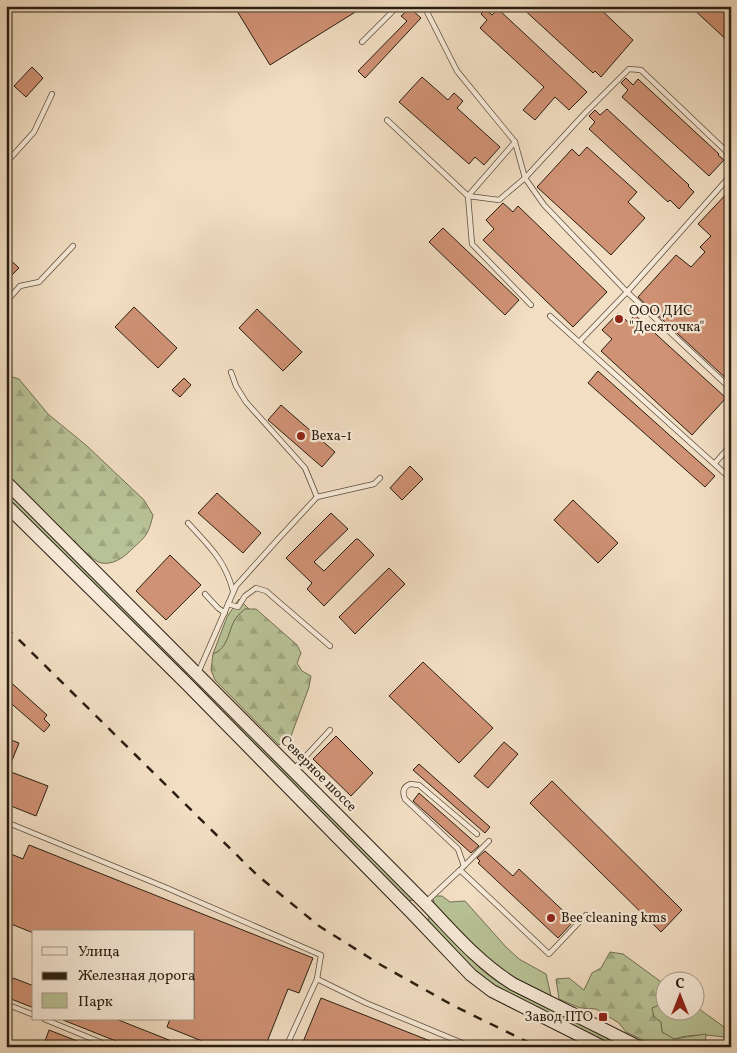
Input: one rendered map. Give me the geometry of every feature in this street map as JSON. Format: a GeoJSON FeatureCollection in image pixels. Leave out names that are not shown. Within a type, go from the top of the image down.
{"type":"FeatureCollection","features":[{"type":"Feature","properties":{"kind":"main road","name":"Северное шоссе"},"geometry":{"type":"LineString","coordinates":[[6,482],[425,903],[477,958],[513,984],[639,1047]]}},
{"type":"Feature","properties":{"kind":"main road"},"geometry":{"type":"LineString","coordinates":[[6,505],[186,684],[471,975],[492,991],[603,1047]]}},
{"type":"Feature","properties":{"kind":"main road"},"geometry":{"type":"LineString","coordinates":[[186,684],[198,674]]}},
{"type":"Feature","properties":{"kind":"main road"},"geometry":{"type":"LineString","coordinates":[[413,914],[425,903]]}},
{"type":"Feature","properties":{"kind":"lane"},"geometry":{"type":"LineString","coordinates":[[362,42],[398,6]]}},
{"type":"Feature","properties":{"kind":"lane"},"geometry":{"type":"LineString","coordinates":[[424,6],[457,71],[514,142],[525,178],[544,205],[627,292],[731,389]]}},
{"type":"Feature","properties":{"kind":"lane"},"geometry":{"type":"LineString","coordinates":[[387,120],[468,196],[499,200],[525,178],[629,69],[641,70],[727,152],[731,173],[627,292],[580,342]]}},
{"type":"Feature","properties":{"kind":"lane"},"geometry":{"type":"LineString","coordinates":[[6,163],[34,132],[52,94]]}},
{"type":"Feature","properties":{"kind":"lane"},"geometry":{"type":"LineString","coordinates":[[514,142],[468,196],[472,244],[531,305]]}},
{"type":"Feature","properties":{"kind":"lane"},"geometry":{"type":"LineString","coordinates":[[6,302],[20,286],[40,282],[74,246]]}},
{"type":"Feature","properties":{"kind":"lane"},"geometry":{"type":"LineString","coordinates":[[550,316],[731,478]]}},
{"type":"Feature","properties":{"kind":"lane"},"geometry":{"type":"LineString","coordinates":[[230,372],[246,402],[305,468],[317,497]]}},
{"type":"Feature","properties":{"kind":"lane"},"geometry":{"type":"LineString","coordinates":[[715,463],[731,445]]}},
{"type":"Feature","properties":{"kind":"lane"},"geometry":{"type":"LineString","coordinates":[[198,674],[236,586],[317,497],[374,484],[380,478]]}},
{"type":"Feature","properties":{"kind":"lane"},"geometry":{"type":"LineString","coordinates":[[188,523],[218,555],[230,578],[233,592]]}},
{"type":"Feature","properties":{"kind":"lane"},"geometry":{"type":"LineString","coordinates":[[228,604],[238,607],[245,596],[256,588],[266,591],[330,646]]}},
{"type":"Feature","properties":{"kind":"lane"},"geometry":{"type":"LineString","coordinates":[[205,594],[218,608],[225,612]]}},
{"type":"Feature","properties":{"kind":"lane"},"geometry":{"type":"LineString","coordinates":[[293,770],[330,730]]}},
{"type":"Feature","properties":{"kind":"lane"},"geometry":{"type":"LineString","coordinates":[[477,834],[419,785],[410,784],[404,788],[405,799],[458,849],[462,868],[549,954],[586,915]]}},
{"type":"Feature","properties":{"kind":"lane"},"geometry":{"type":"LineString","coordinates":[[6,822],[167,888],[321,955],[317,980],[286,1047]]}},
{"type":"Feature","properties":{"kind":"lane"},"geometry":{"type":"LineString","coordinates":[[425,903],[489,841]]}},
{"type":"Feature","properties":{"kind":"lane"},"geometry":{"type":"LineString","coordinates":[[317,980],[366,1003],[472,1047]]}},
{"type":"Feature","properties":{"kind":"lane"},"geometry":{"type":"LineString","coordinates":[[6,1004],[32,1014]]}},
{"type":"Feature","properties":{"kind":"lane"},"geometry":{"type":"LineString","coordinates":[[46,1020],[112,1047]]}},
{"type":"Feature","properties":{"kind":"green space"},"geometry":{"type":"Polygon","coordinates":[[[6,375],[19,379],[48,414],[87,446],[144,500],[153,515],[150,527],[143,538],[121,558],[114,562],[105,563],[93,559],[68,537],[6,473],[6,375]]]}},
{"type":"Feature","properties":{"kind":"green space"},"geometry":{"type":"Polygon","coordinates":[[[6,489],[188,673],[184,674],[6,496],[6,489]]]}},
{"type":"Feature","properties":{"kind":"green space"},"geometry":{"type":"Polygon","coordinates":[[[239,599],[249,609],[245,609],[237,617],[222,648],[213,654],[227,617],[239,599]]]}},
{"type":"Feature","properties":{"kind":"green space"},"geometry":{"type":"Polygon","coordinates":[[[245,609],[256,609],[297,645],[301,653],[297,663],[302,671],[311,676],[309,687],[291,736],[279,745],[215,680],[211,670],[213,654],[222,648],[233,623],[245,609]]]}},
{"type":"Feature","properties":{"kind":"green space"},"geometry":{"type":"Polygon","coordinates":[[[199,683],[413,900],[408,901],[197,686],[199,683]]]}},
{"type":"Feature","properties":{"kind":"green space"},"geometry":{"type":"Polygon","coordinates":[[[436,896],[442,896],[450,902],[465,901],[519,959],[546,974],[551,996],[503,972],[486,960],[435,907],[433,899],[436,896]]]}},
{"type":"Feature","properties":{"kind":"green space"},"geometry":{"type":"Polygon","coordinates":[[[429,917],[432,917],[480,968],[495,980],[628,1047],[614,1047],[497,988],[469,965],[428,921],[429,917]]]}},
{"type":"Feature","properties":{"kind":"green space"},"geometry":{"type":"Polygon","coordinates":[[[610,952],[623,954],[654,977],[654,1007],[652,1008],[654,1020],[661,1022],[662,1032],[674,1039],[706,1034],[705,1047],[658,1047],[626,1032],[619,1023],[596,1009],[580,1008],[559,999],[556,979],[569,978],[584,990],[592,973],[601,968],[610,952]]]}},
{"type":"Feature","properties":{"kind":"green space"},"geometry":{"type":"Polygon","coordinates":[[[704,1012],[731,1032],[731,1038],[702,1035],[674,1039],[662,1032],[661,1022],[658,1020],[704,1020],[704,1012]]]}},
{"type":"Feature","properties":{"kind":"building"},"geometry":{"type":"Polygon","coordinates":[[[234,6],[365,6],[270,65],[234,6]]]}},
{"type":"Feature","properties":{"kind":"building"},"geometry":{"type":"Polygon","coordinates":[[[520,6],[597,6],[633,40],[601,77],[595,71],[593,73],[520,6]]]}},
{"type":"Feature","properties":{"kind":"building"},"geometry":{"type":"Polygon","coordinates":[[[690,6],[731,6],[731,44],[690,6]]]}},
{"type":"Feature","properties":{"kind":"building"},"geometry":{"type":"Polygon","coordinates":[[[410,8],[421,18],[365,78],[358,71],[407,21],[401,16],[410,8]]]}},
{"type":"Feature","properties":{"kind":"building"},"geometry":{"type":"Polygon","coordinates":[[[485,9],[492,15],[498,9],[587,92],[569,110],[555,97],[535,120],[523,110],[544,87],[480,28],[487,20],[481,14],[485,9]]]}},
{"type":"Feature","properties":{"kind":"building"},"geometry":{"type":"Polygon","coordinates":[[[32,67],[43,78],[26,97],[14,86],[32,67]]]}},
{"type":"Feature","properties":{"kind":"building"},"geometry":{"type":"Polygon","coordinates":[[[422,77],[448,100],[454,93],[463,101],[457,108],[500,147],[484,165],[475,157],[469,164],[399,102],[422,77]]]}},
{"type":"Feature","properties":{"kind":"building"},"geometry":{"type":"Polygon","coordinates":[[[626,78],[633,85],[638,79],[719,154],[724,160],[709,176],[622,97],[628,90],[621,83],[626,78]]]}},
{"type":"Feature","properties":{"kind":"building"},"geometry":{"type":"Polygon","coordinates":[[[607,109],[689,185],[694,192],[679,209],[670,200],[668,202],[589,129],[595,122],[589,116],[595,110],[600,115],[607,109]]]}},
{"type":"Feature","properties":{"kind":"building"},"geometry":{"type":"Polygon","coordinates":[[[587,147],[637,192],[628,202],[645,218],[611,255],[537,187],[572,149],[579,156],[587,147]]]}},
{"type":"Feature","properties":{"kind":"building"},"geometry":{"type":"Polygon","coordinates":[[[731,189],[731,383],[638,297],[676,255],[691,267],[705,252],[700,247],[711,236],[698,224],[731,189]]]}},
{"type":"Feature","properties":{"kind":"building"},"geometry":{"type":"Polygon","coordinates":[[[503,203],[513,212],[518,206],[607,292],[573,327],[483,240],[494,229],[486,220],[503,203]]]}},
{"type":"Feature","properties":{"kind":"building"},"geometry":{"type":"Polygon","coordinates":[[[443,228],[519,300],[505,315],[429,242],[443,228]]]}},
{"type":"Feature","properties":{"kind":"building"},"geometry":{"type":"Polygon","coordinates":[[[6,256],[19,268],[6,281],[6,256]]]}},
{"type":"Feature","properties":{"kind":"building"},"geometry":{"type":"Polygon","coordinates":[[[134,307],[177,348],[158,368],[115,327],[134,307]]]}},
{"type":"Feature","properties":{"kind":"building"},"geometry":{"type":"Polygon","coordinates":[[[257,309],[302,352],[283,371],[239,328],[257,309]]]}},
{"type":"Feature","properties":{"kind":"building"},"geometry":{"type":"Polygon","coordinates":[[[618,313],[628,322],[635,315],[726,398],[692,435],[601,351],[612,339],[602,330],[618,313]]]}},
{"type":"Feature","properties":{"kind":"building"},"geometry":{"type":"Polygon","coordinates":[[[598,371],[715,476],[705,487],[588,383],[598,371]]]}},
{"type":"Feature","properties":{"kind":"building"},"geometry":{"type":"Polygon","coordinates":[[[184,378],[191,385],[180,397],[172,390],[184,378]]]}},
{"type":"Feature","properties":{"kind":"building","name":"Веха-1"},"geometry":{"type":"Polygon","coordinates":[[[281,405],[335,452],[322,467],[268,420],[281,405]]]}},
{"type":"Feature","properties":{"kind":"building"},"geometry":{"type":"Polygon","coordinates":[[[410,466],[423,479],[402,500],[390,488],[410,466]]]}},
{"type":"Feature","properties":{"kind":"building"},"geometry":{"type":"Polygon","coordinates":[[[217,493],[261,533],[243,553],[198,513],[217,493]]]}},
{"type":"Feature","properties":{"kind":"building"},"geometry":{"type":"Polygon","coordinates":[[[573,500],[618,543],[598,563],[554,520],[573,500]]]}},
{"type":"Feature","properties":{"kind":"building"},"geometry":{"type":"Polygon","coordinates":[[[331,513],[348,529],[314,562],[324,571],[356,539],[374,555],[324,606],[307,589],[312,583],[286,558],[331,513]]]}},
{"type":"Feature","properties":{"kind":"building"},"geometry":{"type":"Polygon","coordinates":[[[170,555],[201,585],[166,620],[136,591],[170,555]]]}},
{"type":"Feature","properties":{"kind":"building"},"geometry":{"type":"Polygon","coordinates":[[[389,568],[405,584],[355,634],[339,617],[389,568]]]}},
{"type":"Feature","properties":{"kind":"building"},"geometry":{"type":"Polygon","coordinates":[[[423,662],[493,728],[459,763],[389,696],[423,662]]]}},
{"type":"Feature","properties":{"kind":"building"},"geometry":{"type":"Polygon","coordinates":[[[6,678],[47,715],[44,719],[50,725],[44,732],[6,699],[6,678]]]}},
{"type":"Feature","properties":{"kind":"building"},"geometry":{"type":"Polygon","coordinates":[[[336,736],[373,773],[351,796],[313,759],[336,736]]]}},
{"type":"Feature","properties":{"kind":"building"},"geometry":{"type":"Polygon","coordinates":[[[6,738],[19,743],[7,773],[6,773],[6,738]]]}},
{"type":"Feature","properties":{"kind":"building"},"geometry":{"type":"Polygon","coordinates":[[[504,742],[518,754],[488,788],[474,776],[504,742]]]}},
{"type":"Feature","properties":{"kind":"building"},"geometry":{"type":"Polygon","coordinates":[[[419,764],[490,827],[485,833],[413,770],[419,764]]]}},
{"type":"Feature","properties":{"kind":"building"},"geometry":{"type":"Polygon","coordinates":[[[11,772],[48,786],[36,816],[6,804],[6,783],[11,772]]]}},
{"type":"Feature","properties":{"kind":"building"},"geometry":{"type":"Polygon","coordinates":[[[552,781],[682,910],[661,932],[530,803],[552,781]]]}},
{"type":"Feature","properties":{"kind":"building"},"geometry":{"type":"Polygon","coordinates":[[[419,793],[479,846],[471,853],[413,801],[419,793]]]}},
{"type":"Feature","properties":{"kind":"building"},"geometry":{"type":"Polygon","coordinates":[[[29,845],[313,958],[299,993],[288,989],[265,1047],[217,1047],[167,1027],[170,1020],[195,1020],[195,930],[32,930],[31,932],[6,922],[6,852],[23,859],[29,845]]]}},
{"type":"Feature","properties":{"kind":"building"},"geometry":{"type":"Polygon","coordinates":[[[485,851],[513,876],[519,869],[574,921],[558,938],[478,863],[480,861],[477,858],[485,851]]]}},
{"type":"Feature","properties":{"kind":"building"},"geometry":{"type":"Polygon","coordinates":[[[13,978],[32,985],[32,1007],[6,997],[13,978]]]}},
{"type":"Feature","properties":{"kind":"building"},"geometry":{"type":"Polygon","coordinates":[[[321,998],[443,1046],[443,1047],[301,1047],[321,998]]]}},
{"type":"Feature","properties":{"kind":"building"},"geometry":{"type":"Polygon","coordinates":[[[63,1020],[119,1020],[169,1040],[166,1047],[131,1047],[63,1020]]]}},
{"type":"Feature","properties":{"kind":"building"},"geometry":{"type":"Polygon","coordinates":[[[49,1030],[90,1046],[90,1047],[43,1047],[49,1030]]]}},
{"type":"Feature","properties":{"kind":"railway"},"geometry":{"type":"LineString","coordinates":[[6,627],[257,875],[319,926],[381,965],[454,1006],[538,1047]]}},
{"type":"Feature","properties":{"kind":"place","name":"ООО ДИС \"Десяточка\""},"geometry":{"type":"Point","coordinates":[619,319]}},
{"type":"Feature","properties":{"kind":"place","name":"Веха-1"},"geometry":{"type":"Point","coordinates":[301,436]}},
{"type":"Feature","properties":{"kind":"place","name":"Bee cleaning kms"},"geometry":{"type":"Point","coordinates":[551,918]}},
{"type":"Feature","properties":{"kind":"place","name":"Завод ПТО"},"geometry":{"type":"Point","coordinates":[603,1017]}}]}
